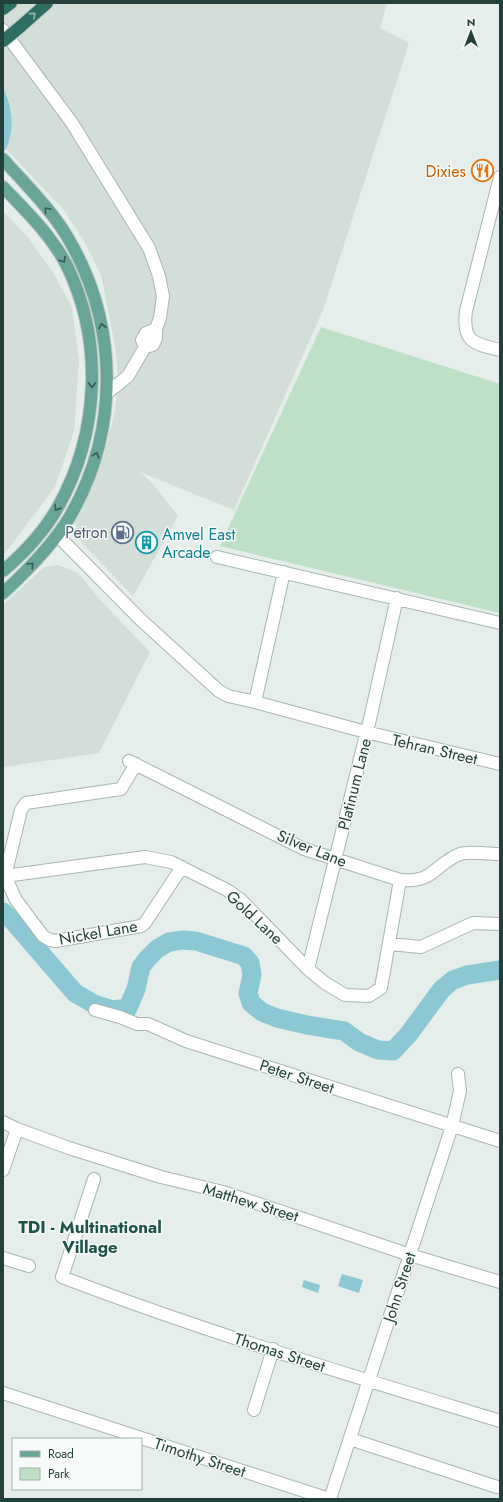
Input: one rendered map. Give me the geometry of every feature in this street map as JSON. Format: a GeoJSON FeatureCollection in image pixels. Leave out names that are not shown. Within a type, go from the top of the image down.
{"type":"FeatureCollection","features":[{"type":"Feature","properties":{"kind":"highway"},"geometry":{"type":"LineString","coordinates":[[3,9],[10,3]]}},
{"type":"Feature","properties":{"kind":"highway"},"geometry":{"type":"LineString","coordinates":[[3,41],[47,3]]}},
{"type":"Feature","properties":{"kind":"main road"},"geometry":{"type":"LineString","coordinates":[[3,158],[54,218],[79,258],[90,283],[100,313],[107,363],[107,393],[104,427],[90,474],[78,502],[57,535],[22,575],[3,593]]}},
{"type":"Feature","properties":{"kind":"main road"},"geometry":{"type":"LineString","coordinates":[[3,187],[43,230],[66,265],[75,285],[87,319],[90,340],[92,399],[84,441],[68,488],[58,508],[34,541],[3,571]]}},
{"type":"Feature","properties":{"kind":"street"},"geometry":{"type":"LineString","coordinates":[[3,30],[72,123],[149,248],[159,276],[163,296],[160,318],[156,329],[146,333],[142,340],[145,347],[128,376],[107,393]]}},
{"type":"Feature","properties":{"kind":"street"},"geometry":{"type":"LineString","coordinates":[[500,177],[496,209],[466,311],[464,326],[468,336],[480,345],[500,350]]}},
{"type":"Feature","properties":{"kind":"street","name":"Tehran Street"},"geometry":{"type":"LineString","coordinates":[[57,535],[141,620],[219,691],[228,696],[366,732],[500,764]]}},
{"type":"Feature","properties":{"kind":"street"},"geometry":{"type":"LineString","coordinates":[[217,557],[500,623]]}},
{"type":"Feature","properties":{"kind":"street"},"geometry":{"type":"LineString","coordinates":[[255,702],[284,572]]}},
{"type":"Feature","properties":{"kind":"street","name":"Platinum Lane"},"geometry":{"type":"LineString","coordinates":[[308,969],[336,860],[397,598]]}},
{"type":"Feature","properties":{"kind":"street","name":"Silver Lane"},"geometry":{"type":"LineString","coordinates":[[5,876],[21,810],[26,803],[121,789],[132,762],[304,848],[336,860],[400,880],[423,880],[461,853],[500,854]]}},
{"type":"Feature","properties":{"kind":"street","name":"Gold Lane"},"geometry":{"type":"LineString","coordinates":[[5,876],[145,857],[182,867],[227,890],[241,900],[308,969],[325,983],[345,995],[369,996],[381,988],[400,880]]}},
{"type":"Feature","properties":{"kind":"street","name":"Nickel Lane"},"geometry":{"type":"LineString","coordinates":[[5,876],[16,900],[43,936],[50,940],[56,940],[141,926],[145,923],[182,867]]}},
{"type":"Feature","properties":{"kind":"street"},"geometry":{"type":"LineString","coordinates":[[389,944],[421,947],[473,923],[500,924]]}},
{"type":"Feature","properties":{"kind":"street","name":"Peter Street"},"geometry":{"type":"LineString","coordinates":[[95,1010],[120,1017],[137,1024],[148,1024],[186,1041],[500,1141]]}},
{"type":"Feature","properties":{"kind":"street","name":"John Street"},"geometry":{"type":"LineString","coordinates":[[330,1499],[452,1126],[460,1092],[458,1074]]}},
{"type":"Feature","properties":{"kind":"street","name":"Matthew Street"},"geometry":{"type":"LineString","coordinates":[[3,1122],[17,1129],[99,1158],[161,1177],[223,1192],[410,1255],[500,1282]]}},
{"type":"Feature","properties":{"kind":"street"},"geometry":{"type":"LineString","coordinates":[[3,1170],[17,1129]]}},
{"type":"Feature","properties":{"kind":"street","name":"Thomas Street"},"geometry":{"type":"LineString","coordinates":[[94,1179],[62,1278],[121,1300],[369,1381],[500,1421]]}},
{"type":"Feature","properties":{"kind":"street"},"geometry":{"type":"LineString","coordinates":[[3,1258],[29,1266]]}},
{"type":"Feature","properties":{"kind":"street"},"geometry":{"type":"LineString","coordinates":[[254,1410],[273,1349]]}},
{"type":"Feature","properties":{"kind":"street","name":"Timothy Street"},"geometry":{"type":"LineString","coordinates":[[3,1393],[142,1438]]}},
{"type":"Feature","properties":{"kind":"street","name":"Timothy Street"},"geometry":{"type":"LineString","coordinates":[[142,1438],[330,1499]]}},
{"type":"Feature","properties":{"kind":"street"},"geometry":{"type":"LineString","coordinates":[[350,1439],[497,1487]]}},
{"type":"Feature","properties":{"kind":"shaded area"},"geometry":{"type":"Polygon","coordinates":[[[3,3],[387,3],[380,28],[409,43],[323,310],[234,510],[140,472],[152,483],[178,516],[133,596],[81,542],[75,522],[84,505],[103,458],[115,411],[118,379],[116,351],[101,275],[84,241],[64,210],[6,149],[11,134],[8,98],[3,87],[3,3]]]}},
{"type":"Feature","properties":{"kind":"shaded area"},"geometry":{"type":"Polygon","coordinates":[[[3,211],[27,236],[52,271],[72,307],[79,360],[74,431],[55,487],[3,556],[3,211]]]}},
{"type":"Feature","properties":{"kind":"shaded area"},"geometry":{"type":"Polygon","coordinates":[[[58,565],[78,573],[104,604],[150,652],[99,753],[3,767],[3,605],[44,567],[58,565]]]}},
{"type":"Feature","properties":{"kind":"green space"},"geometry":{"type":"Polygon","coordinates":[[[321,327],[500,384],[500,613],[220,546],[321,327]]]}},
{"type":"Feature","properties":{"kind":"water"},"geometry":{"type":"Polygon","coordinates":[[[3,87],[9,104],[12,121],[10,138],[3,154],[3,87]]]}},
{"type":"Feature","properties":{"kind":"water"},"geometry":{"type":"Polygon","coordinates":[[[342,1274],[363,1280],[359,1293],[338,1286],[342,1274]]]}},
{"type":"Feature","properties":{"kind":"water"},"geometry":{"type":"Polygon","coordinates":[[[304,1280],[320,1285],[318,1293],[302,1287],[304,1280]]]}},
{"type":"Feature","properties":{"kind":"waterway"},"geometry":{"type":"LineString","coordinates":[[3,912],[13,921],[75,993],[94,1004],[113,1010],[128,1008],[136,989],[141,967],[157,949],[169,942],[183,940],[196,941],[244,956],[250,963],[252,975],[248,993],[251,1003],[262,1012],[277,1018],[307,1025],[344,1031],[359,1042],[378,1050],[393,1051],[408,1035],[442,989],[453,980],[467,975],[500,970]]}},
{"type":"Feature","properties":{"kind":"place","name":"Dixies"},"geometry":{"type":"Point","coordinates":[482,171]}},
{"type":"Feature","properties":{"kind":"place","name":"Petron"},"geometry":{"type":"Point","coordinates":[123,532]}},
{"type":"Feature","properties":{"kind":"place","name":"Amvel East Arcade"},"geometry":{"type":"Point","coordinates":[147,543]}},
{"type":"Feature","properties":{"kind":"district","name":"TDI - Multinational Village"},"geometry":{"type":"Point","coordinates":[90,1237]}}]}
